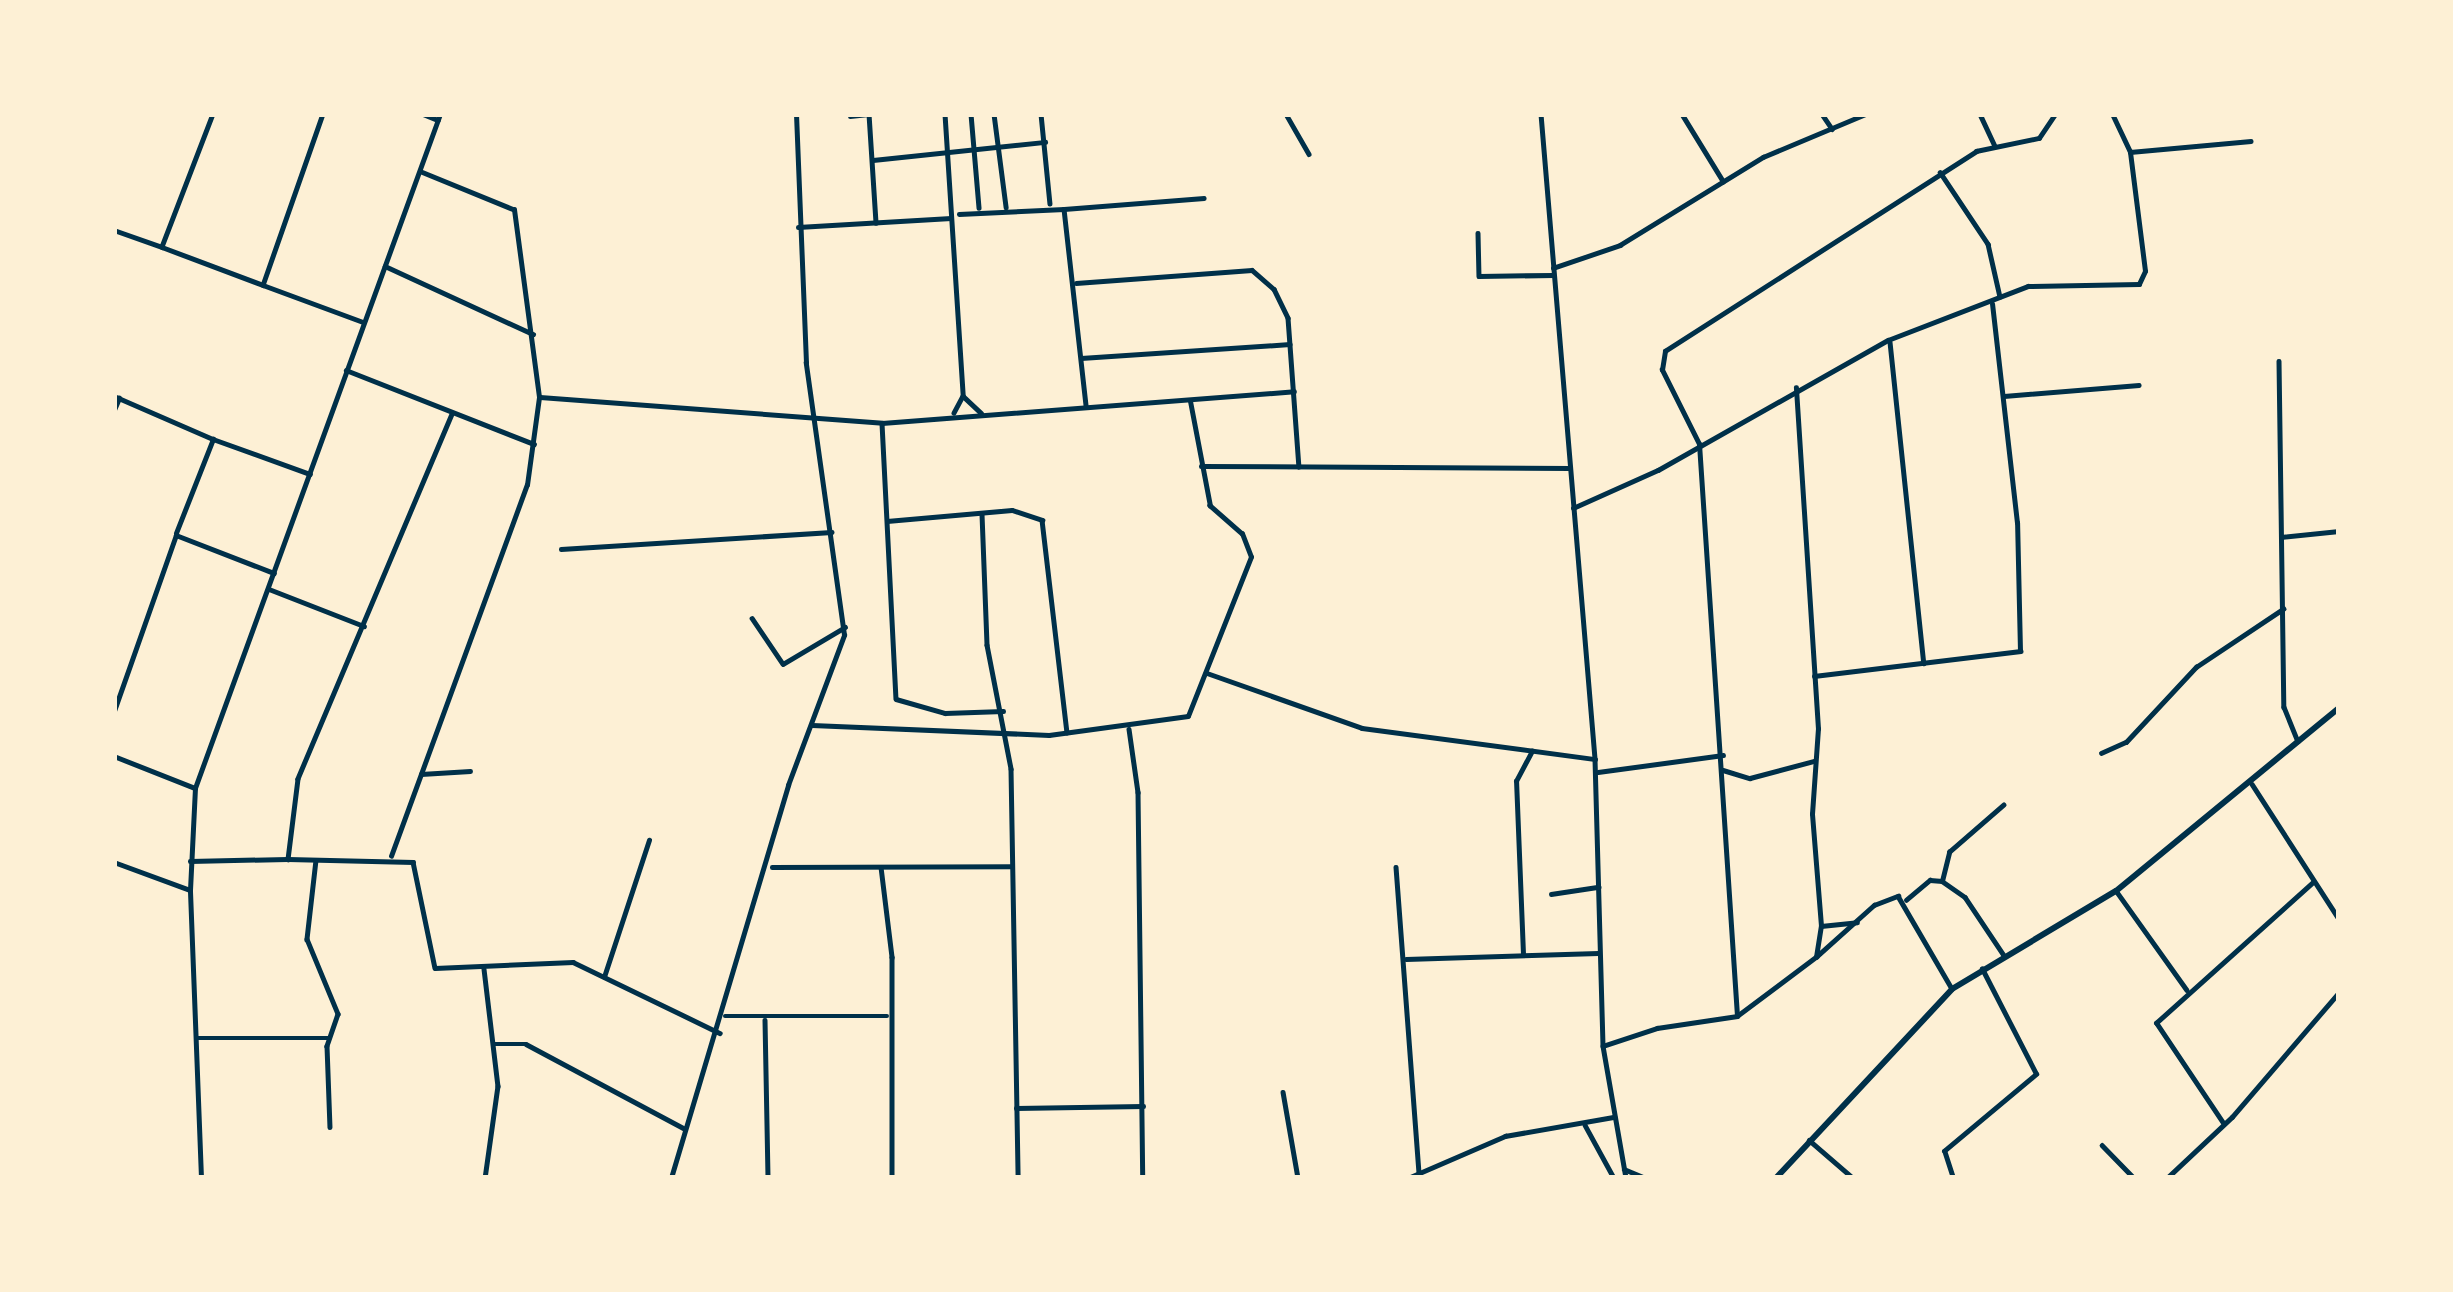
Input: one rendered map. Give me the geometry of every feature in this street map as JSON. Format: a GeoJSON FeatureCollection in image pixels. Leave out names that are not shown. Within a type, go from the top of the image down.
{"type":"FeatureCollection","features":[{"type":"Feature","properties":{"kind":"street"},"geometry":{"type":"LineString","coordinates":[[162,248],[213,114]]}},
{"type":"Feature","properties":{"kind":"street"},"geometry":{"type":"LineString","coordinates":[[263,285],[323,114]]}},
{"type":"Feature","properties":{"kind":"street"},"geometry":{"type":"LineString","coordinates":[[201,1178],[190,890],[195,788],[439,117],[423,114]]}},
{"type":"Feature","properties":{"kind":"street"},"geometry":{"type":"LineString","coordinates":[[670,1178],[720,1033],[845,627],[811,421],[796,114]]}},
{"type":"Feature","properties":{"kind":"street"},"geometry":{"type":"LineString","coordinates":[[850,116],[870,114],[876,223]]}},
{"type":"Feature","properties":{"kind":"street"},"geometry":{"type":"LineString","coordinates":[[944,114],[963,396],[953,416]]}},
{"type":"Feature","properties":{"kind":"street"},"geometry":{"type":"LineString","coordinates":[[971,114],[979,208]]}},
{"type":"Feature","properties":{"kind":"street"},"geometry":{"type":"LineString","coordinates":[[994,114],[1006,207]]}},
{"type":"Feature","properties":{"kind":"street"},"geometry":{"type":"LineString","coordinates":[[1041,114],[1050,205]]}},
{"type":"Feature","properties":{"kind":"street"},"geometry":{"type":"LineString","coordinates":[[1286,114],[1309,154]]}},
{"type":"Feature","properties":{"kind":"street"},"geometry":{"type":"LineString","coordinates":[[1541,114],[1595,759],[1603,1046],[1626,1178]]}},
{"type":"Feature","properties":{"kind":"street"},"geometry":{"type":"LineString","coordinates":[[1682,114],[1723,181]]}},
{"type":"Feature","properties":{"kind":"street"},"geometry":{"type":"LineString","coordinates":[[1822,114],[1832,129]]}},
{"type":"Feature","properties":{"kind":"street"},"geometry":{"type":"LineString","coordinates":[[1478,233],[1479,276],[1553,271],[1648,231],[1723,181],[1866,114]]}},
{"type":"Feature","properties":{"kind":"street"},"geometry":{"type":"LineString","coordinates":[[1980,114],[1995,146]]}},
{"type":"Feature","properties":{"kind":"street"},"geometry":{"type":"LineString","coordinates":[[1737,1016],[1699,444],[1662,370],[1664,351],[1812,263],[1940,172],[1995,146],[2039,138],[2055,114]]}},
{"type":"Feature","properties":{"kind":"street"},"geometry":{"type":"LineString","coordinates":[[1573,508],[1888,340],[2027,286],[2142,282],[2130,152],[2112,114]]}},
{"type":"Feature","properties":{"kind":"street"},"geometry":{"type":"LineString","coordinates":[[2130,152],[2251,141]]}},
{"type":"Feature","properties":{"kind":"street"},"geometry":{"type":"LineString","coordinates":[[872,160],[1046,142]]}},
{"type":"Feature","properties":{"kind":"street"},"geometry":{"type":"LineString","coordinates":[[391,856],[527,485],[539,398],[514,210],[420,171]]}},
{"type":"Feature","properties":{"kind":"street"},"geometry":{"type":"LineString","coordinates":[[1940,172],[1985,238],[2000,297]]}},
{"type":"Feature","properties":{"kind":"street"},"geometry":{"type":"LineString","coordinates":[[798,227],[954,216],[979,208],[1050,205],[1064,209],[1204,199]]}},
{"type":"Feature","properties":{"kind":"street"},"geometry":{"type":"LineString","coordinates":[[1064,209],[1076,283],[1086,406]]}},
{"type":"Feature","properties":{"kind":"street"},"geometry":{"type":"LineString","coordinates":[[114,230],[363,322]]}},
{"type":"Feature","properties":{"kind":"street"},"geometry":{"type":"LineString","coordinates":[[385,266],[533,334]]}},
{"type":"Feature","properties":{"kind":"street"},"geometry":{"type":"LineString","coordinates":[[1076,283],[1252,270],[1281,298],[1290,344],[1299,466]]}},
{"type":"Feature","properties":{"kind":"street"},"geometry":{"type":"LineString","coordinates":[[1814,676],[2020,652],[2004,396],[1991,302]]}},
{"type":"Feature","properties":{"kind":"street"},"geometry":{"type":"LineString","coordinates":[[1888,340],[1924,663]]}},
{"type":"Feature","properties":{"kind":"street"},"geometry":{"type":"LineString","coordinates":[[1081,358],[1290,344]]}},
{"type":"Feature","properties":{"kind":"street"},"geometry":{"type":"LineString","coordinates":[[2279,361],[2284,707],[2299,743]]}},
{"type":"Feature","properties":{"kind":"street"},"geometry":{"type":"LineString","coordinates":[[346,370],[534,444]]}},
{"type":"Feature","properties":{"kind":"street"},"geometry":{"type":"LineString","coordinates":[[2004,396],[2139,386]]}},
{"type":"Feature","properties":{"kind":"street"},"geometry":{"type":"LineString","coordinates":[[1796,388],[1814,676],[1821,926],[1816,957]]}},
{"type":"Feature","properties":{"kind":"street"},"geometry":{"type":"LineString","coordinates":[[539,398],[882,423],[1294,392]]}},
{"type":"Feature","properties":{"kind":"street"},"geometry":{"type":"LineString","coordinates":[[963,396],[982,414]]}},
{"type":"Feature","properties":{"kind":"street"},"geometry":{"type":"LineString","coordinates":[[114,410],[117,397],[212,439],[310,474]]}},
{"type":"Feature","properties":{"kind":"street"},"geometry":{"type":"LineString","coordinates":[[812,725],[1009,736],[1129,729],[1188,716],[1251,557],[1242,534],[1210,506],[1190,401]]}},
{"type":"Feature","properties":{"kind":"street"},"geometry":{"type":"LineString","coordinates":[[288,859],[298,779],[452,414]]}},
{"type":"Feature","properties":{"kind":"street"},"geometry":{"type":"LineString","coordinates":[[882,423],[899,704],[1003,711]]}},
{"type":"Feature","properties":{"kind":"street"},"geometry":{"type":"LineString","coordinates":[[114,711],[212,439]]}},
{"type":"Feature","properties":{"kind":"street"},"geometry":{"type":"LineString","coordinates":[[1201,466],[1570,468]]}},
{"type":"Feature","properties":{"kind":"street"},"geometry":{"type":"LineString","coordinates":[[887,521],[1012,510],[1042,520],[1067,734]]}},
{"type":"Feature","properties":{"kind":"street"},"geometry":{"type":"LineString","coordinates":[[982,514],[987,646],[1009,736],[1018,1178]]}},
{"type":"Feature","properties":{"kind":"street"},"geometry":{"type":"LineString","coordinates":[[2281,537],[2339,531]]}},
{"type":"Feature","properties":{"kind":"street"},"geometry":{"type":"LineString","coordinates":[[561,549],[831,532]]}},
{"type":"Feature","properties":{"kind":"street"},"geometry":{"type":"LineString","coordinates":[[176,535],[274,572]]}},
{"type":"Feature","properties":{"kind":"street"},"geometry":{"type":"LineString","coordinates":[[269,589],[364,626]]}},
{"type":"Feature","properties":{"kind":"street"},"geometry":{"type":"LineString","coordinates":[[2101,753],[2126,742],[2196,667],[2283,609]]}},
{"type":"Feature","properties":{"kind":"street"},"geometry":{"type":"LineString","coordinates":[[752,618],[783,664],[845,627]]}},
{"type":"Feature","properties":{"kind":"street"},"geometry":{"type":"LineString","coordinates":[[1207,673],[1362,728],[1595,759]]}},
{"type":"Feature","properties":{"kind":"street"},"geometry":{"type":"LineString","coordinates":[[1776,1178],[1952,989],[2003,954],[2116,891],[2339,708]]}},
{"type":"Feature","properties":{"kind":"street"},"geometry":{"type":"LineString","coordinates":[[1129,729],[1138,792],[1143,1178]]}},
{"type":"Feature","properties":{"kind":"street"},"geometry":{"type":"LineString","coordinates":[[1523,954],[1516,781],[1532,751]]}},
{"type":"Feature","properties":{"kind":"street"},"geometry":{"type":"LineString","coordinates":[[1595,772],[1723,755]]}},
{"type":"Feature","properties":{"kind":"street"},"geometry":{"type":"LineString","coordinates":[[114,756],[195,788]]}},
{"type":"Feature","properties":{"kind":"street"},"geometry":{"type":"LineString","coordinates":[[1724,770],[1750,778],[1814,761]]}},
{"type":"Feature","properties":{"kind":"street"},"geometry":{"type":"LineString","coordinates":[[421,774],[470,771]]}},
{"type":"Feature","properties":{"kind":"street"},"geometry":{"type":"LineString","coordinates":[[2252,784],[2339,919]]}},
{"type":"Feature","properties":{"kind":"street"},"geometry":{"type":"LineString","coordinates":[[1942,881],[1949,852],[2003,805]]}},
{"type":"Feature","properties":{"kind":"street"},"geometry":{"type":"LineString","coordinates":[[604,977],[649,840]]}},
{"type":"Feature","properties":{"kind":"street"},"geometry":{"type":"LineString","coordinates":[[190,862],[391,856],[419,869],[435,968],[484,969],[560,959],[720,1033]]}},
{"type":"Feature","properties":{"kind":"street"},"geometry":{"type":"LineString","coordinates":[[316,860],[307,939],[334,994],[337,1023],[329,1038],[329,1127]]}},
{"type":"Feature","properties":{"kind":"street"},"geometry":{"type":"LineString","coordinates":[[114,862],[190,890]]}},
{"type":"Feature","properties":{"kind":"street"},"geometry":{"type":"LineString","coordinates":[[769,867],[1012,866]]}},
{"type":"Feature","properties":{"kind":"street"},"geometry":{"type":"LineString","coordinates":[[881,867],[892,957],[887,1016],[892,1178]]}},
{"type":"Feature","properties":{"kind":"street"},"geometry":{"type":"LineString","coordinates":[[1396,867],[1419,1173]]}},
{"type":"Feature","properties":{"kind":"street"},"geometry":{"type":"LineString","coordinates":[[1603,1046],[1657,1028],[1737,1016],[1816,957],[1874,905],[1906,900],[1930,880],[1942,881],[1965,897],[2003,954]]}},
{"type":"Feature","properties":{"kind":"street"},"geometry":{"type":"LineString","coordinates":[[2222,1123],[2156,1029],[2187,990],[2313,882]]}},
{"type":"Feature","properties":{"kind":"street"},"geometry":{"type":"LineString","coordinates":[[1551,894],[1598,887]]}},
{"type":"Feature","properties":{"kind":"street"},"geometry":{"type":"LineString","coordinates":[[2116,891],[2187,990]]}},
{"type":"Feature","properties":{"kind":"street"},"geometry":{"type":"LineString","coordinates":[[1906,900],[1952,989]]}},
{"type":"Feature","properties":{"kind":"street"},"geometry":{"type":"LineString","coordinates":[[1821,926],[1856,922]]}},
{"type":"Feature","properties":{"kind":"street"},"geometry":{"type":"LineString","coordinates":[[1406,959],[1600,953]]}},
{"type":"Feature","properties":{"kind":"street"},"geometry":{"type":"LineString","coordinates":[[484,969],[497,1113],[485,1178]]}},
{"type":"Feature","properties":{"kind":"street"},"geometry":{"type":"LineString","coordinates":[[1952,1178],[1944,1151],[2036,1074],[1982,969]]}},
{"type":"Feature","properties":{"kind":"street"},"geometry":{"type":"LineString","coordinates":[[2167,1178],[2339,992]]}},
{"type":"Feature","properties":{"kind":"street"},"geometry":{"type":"LineString","coordinates":[[724,1016],[765,1020],[887,1016]]}},
{"type":"Feature","properties":{"kind":"street"},"geometry":{"type":"LineString","coordinates":[[765,1020],[768,1178]]}},
{"type":"Feature","properties":{"kind":"street"},"geometry":{"type":"LineString","coordinates":[[197,1038],[329,1038]]}},
{"type":"Feature","properties":{"kind":"street"},"geometry":{"type":"LineString","coordinates":[[494,1043],[526,1044],[686,1129]]}},
{"type":"Feature","properties":{"kind":"street"},"geometry":{"type":"LineString","coordinates":[[1282,1092],[1298,1178]]}},
{"type":"Feature","properties":{"kind":"street"},"geometry":{"type":"LineString","coordinates":[[1016,1108],[1143,1106]]}},
{"type":"Feature","properties":{"kind":"street"},"geometry":{"type":"LineString","coordinates":[[1408,1178],[1505,1136],[1614,1117]]}},
{"type":"Feature","properties":{"kind":"street"},"geometry":{"type":"LineString","coordinates":[[1584,1122],[1614,1178]]}},
{"type":"Feature","properties":{"kind":"street"},"geometry":{"type":"LineString","coordinates":[[1809,1140],[1853,1178]]}},
{"type":"Feature","properties":{"kind":"street"},"geometry":{"type":"LineString","coordinates":[[2102,1145],[2134,1178]]}},
{"type":"Feature","properties":{"kind":"street"},"geometry":{"type":"LineString","coordinates":[[1624,1169],[1645,1178]]}}]}
